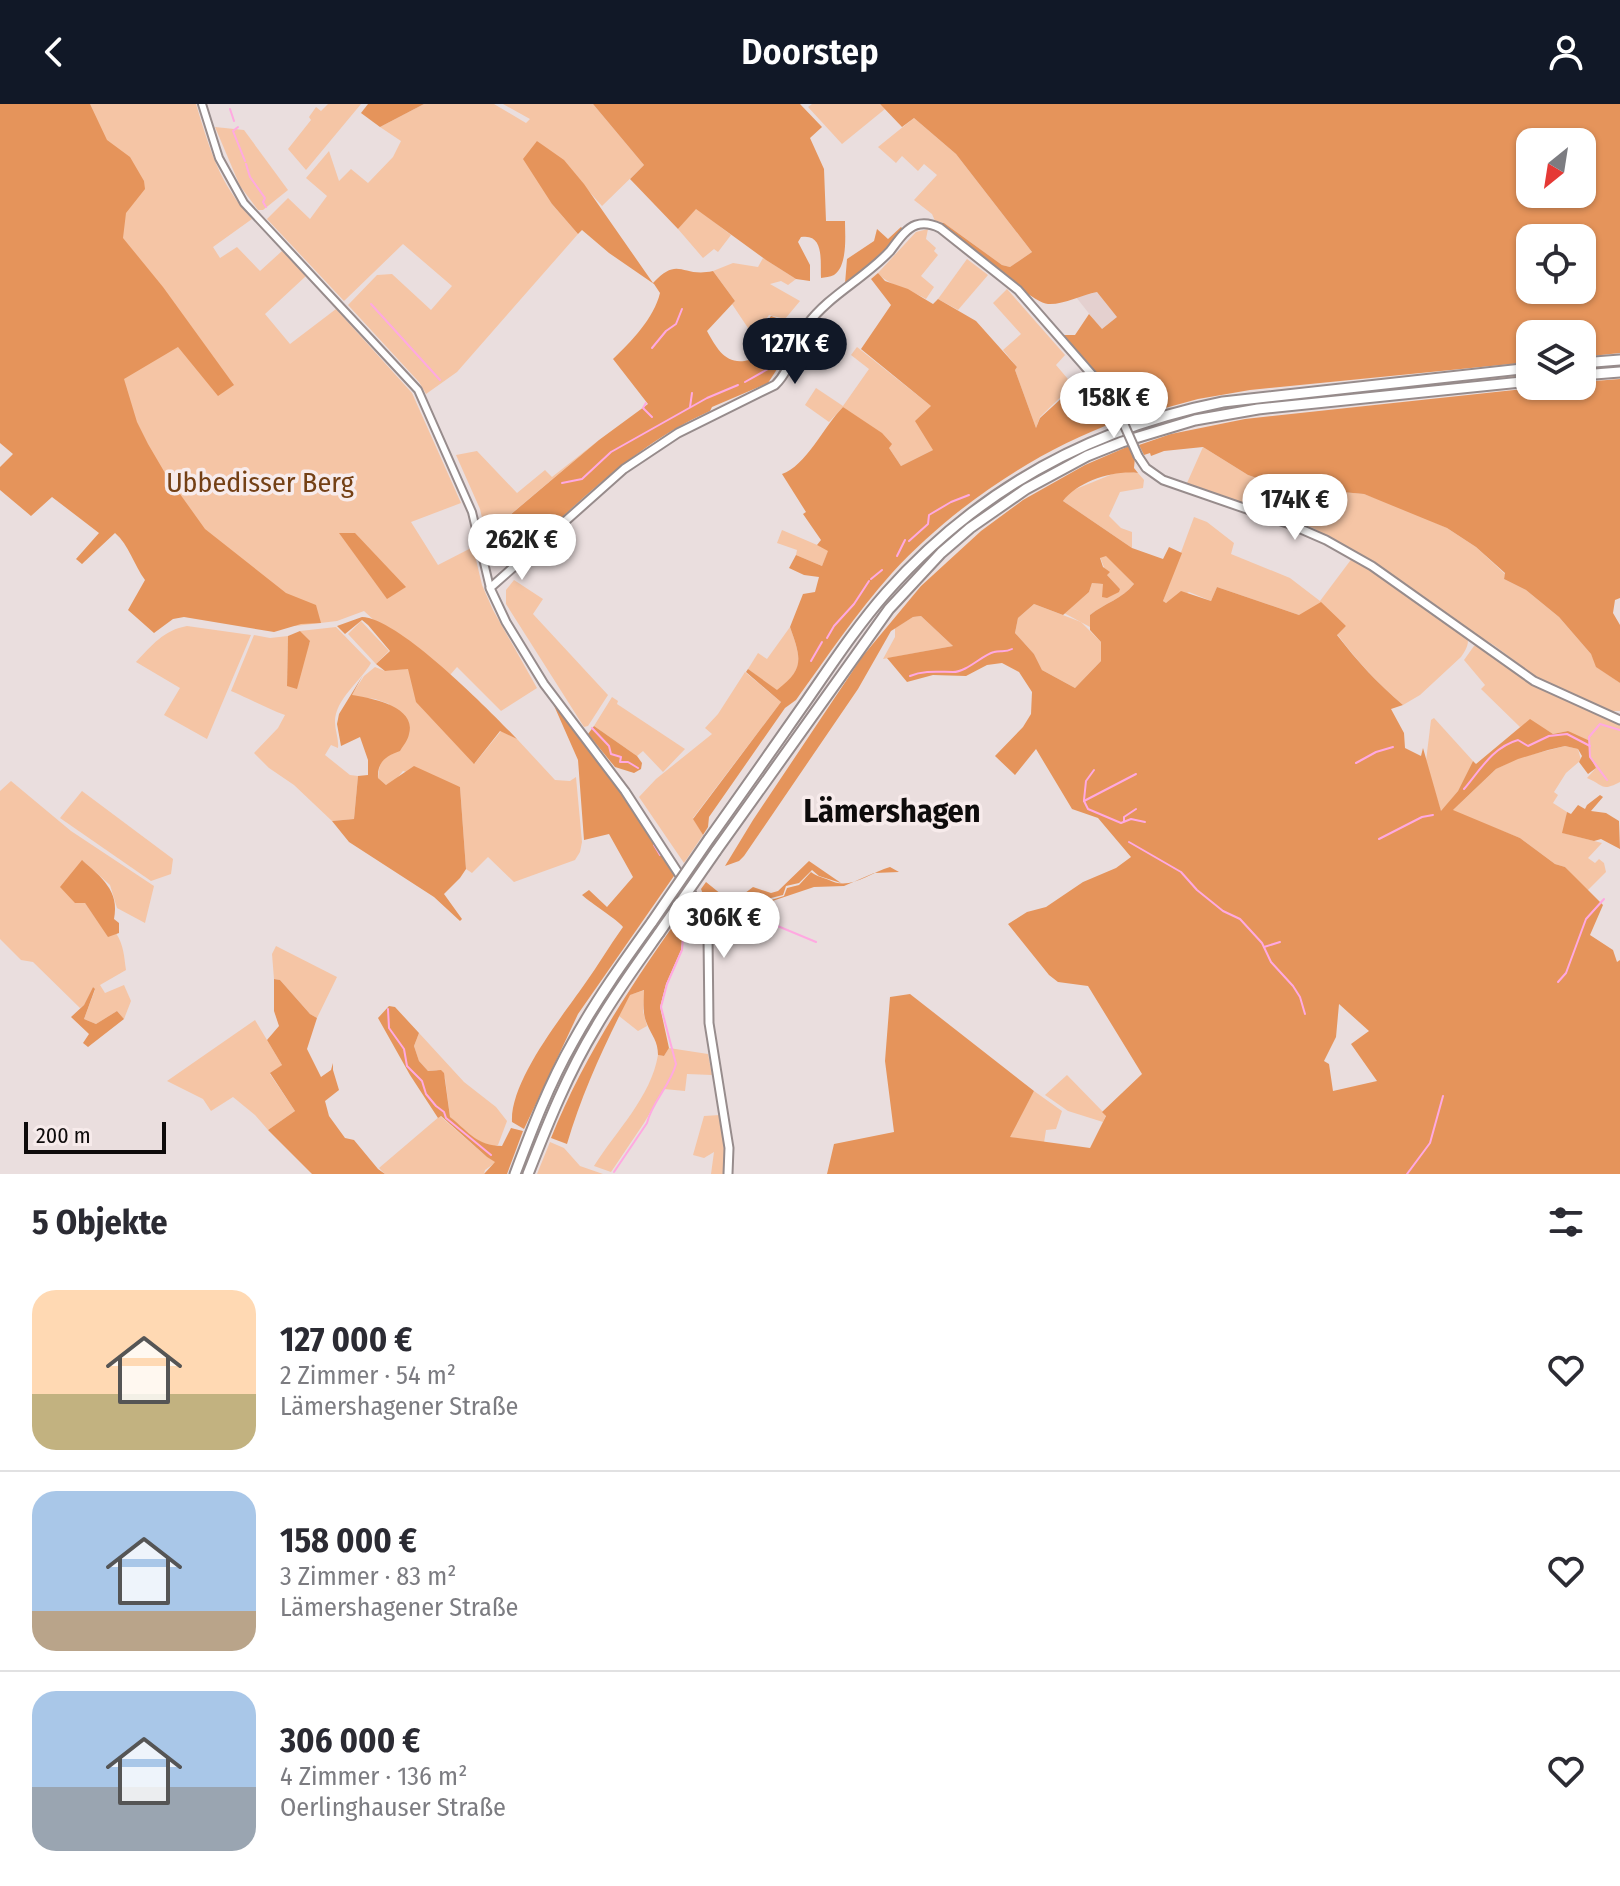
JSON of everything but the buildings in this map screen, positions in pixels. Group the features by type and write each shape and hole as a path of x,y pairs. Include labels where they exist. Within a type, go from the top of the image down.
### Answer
{"highway":[{"path":"1596,362 1620,360"},
{"path":"515,1174 539,1113 591,1010 829,668 885,594 946,533 984,503 1039,468 1124,428 1174,412 1223,402 1516,370"},
{"path":"1596,374 1620,372"},
{"path":"528,1174 579,1056 617,993 835,680 905,590 970,528 1039,481 1087,456 1122,442 1208,417 1516,382"}],"main road":[{"path":"728,1174 729,1148 709,1023 708,936 701,908 625,791 544,684 506,622 490,588 624,469 686,428 775,385 787,369 811,320 877,263 911,228 921,224 940,228 1018,290 1101,385 1118,411 1138,456 1146,468 1163,480 1303,529 1350,553 1534,681 1620,720"}],"street":[{"path":"202,104 223,168 244,203 418,390 472,512 490,588"}],"shaded area":[{"path":"0,104 90,104 107,140 130,157 144,181 145,189 126,213 123,238 234,385 218,396 178,347 124,379 137,422 165,473 205,529 286,593 316,605 321,623 301,624 274,632 184,617 173,619 154,633 128,610 145,580 115,533 82,564 76,559 99,533 52,497 31,516 0,490 0,467 13,454 0,443"},
{"path":"368,104 424,104 380,127 361,113"},
{"path":"593,104 800,104 822,127 810,138 824,169 826,221 845,221 842,265 832,276 821,278 818,244 814,239 801,237 798,242 810,265 810,281 796,279 696,209 678,229 630,179 644,165"},
{"path":"880,104 1620,104 1620,353 1596,356 1596,320 1516,320 1516,363 1250,390 1198,399 1125,419 1114,395 1063,335 1075,335 1089,314 1102,329 1117,317 1097,292 1054,304 1039,301 936,222 944,223 1002,265 1010,267 1032,252 956,154 914,118 902,127"},
{"path":"537,141 564,160 584,184 653,283 669,270 713,271 735,301 707,331 728,358 734,361 749,360 753,354 748,348 771,316 785,321 796,331 787,340 781,329 771,324 760,339 767,353 781,363 768,383 712,407 644,449 548,530 540,520 516,532 503,521 599,440 648,404 613,359 647,320 660,293 654,284 582,230 578,234 552,204 523,159"},
{"path":"901,227 904,230 845,284 847,259 874,241 877,229 888,239"},
{"path":"878,273 885,281 908,289 933,304 938,299 976,321 1017,367 1015,370 1036,428 1040,418 1087,375 1109,403 1118,421 1056,449 996,484 916,549 879,588 796,700 785,708 709,817 703,835 693,819 781,702 746,672 748,669 777,690 796,669 797,647 790,627 803,594 815,592 819,577 789,568 796,555 822,566 828,551 817,545 821,540 782,474 799,463 843,407 882,433 892,444 889,448 901,466 933,450 915,421 931,406 861,349 891,305 871,279"},
{"path":"1097,292 1118,317 1102,330 1076,297"},
{"path":"1620,379 1620,598 1615,600 1613,613 1620,625 1620,683 1596,667 1591,654 1559,617 1526,590 1504,579 1505,573 1476,547 1447,528 1364,494 1331,491 1304,494 1248,475 1203,447 1164,451 1151,456 1150,453 1144,455 1139,445 1171,434 1245,419 1516,390 1516,400 1596,400 1596,381"},
{"path":"1129,446 1138,473 1118,473 1097,478 1063,501 1132,548 1163,559 1169,547 1182,553 1163,601 1166,603 1181,591 1211,601 1217,587 1299,615 1321,602 1346,626 1337,635 1368,672 1403,705 1391,709 1404,733 1405,748 1421,756 1423,748 1441,811 1458,791 1473,761 1476,764 1530,719 1553,734 1568,731 1590,741 1590,757 1596,768 1588,774 1579,762 1582,756 1578,749 1565,746 1548,750 1496,769 1453,810 1520,838 1555,864 1565,867 1603,905 1590,935 1613,950 1617,962 1620,960 1620,1174 827,1174 834,1144 894,1132 885,1061 890,997 910,994 1034,1091 1010,1137 1090,1148 1106,1116 1102,1112 1142,1074 1088,986 1058,982 1008,924 1027,912 1046,907 1083,882 1116,868 1131,857 1098,818 1072,809 1036,749 1015,775 995,756 1031,714 1032,692 1019,672 1002,663 987,665 966,676 933,675 907,682 887,658 953,646 921,616 913,617 891,631 858,689 744,856 725,866 862,657 921,586 981,531 1023,500 1085,465","holes":["1106,556 1134,584 1090,615 1090,630 1101,642 1101,661 1075,688 1042,670 1034,654 1015,633 1018,618 1034,604 1063,615 1089,592 1092,583 1103,584 1102,597 1119,592 1120,589 1107,575 1110,572 1103,567 1100,558","1339,1004 1369,1031 1351,1044 1377,1081 1333,1091 1329,1064 1324,1061 1336,1037"]},
{"path":"339,533 355,533 406,587 387,599"},
{"path":"362,617 378,621 420,649 466,688 517,739 500,731 474,764 416,702 408,669 385,671 376,664 390,651 368,625 362,620 345,634 337,626"},
{"path":"300,631 310,641 297,689 287,686 288,636"},
{"path":"363,675 352,695 390,705 399,710 410,724 405,743 400,751 383,760 378,778 386,785 414,766 460,787 466,869 444,894 462,919 460,921 434,897 349,842 332,821 354,819 358,776 368,775 368,760 360,737 341,746 337,724 339,714"},
{"path":"552,701 626,797 676,873 578,1014 524,1129 512,1122 519,1088 528,1069 623,927 582,895 589,890 607,907 633,877 609,834 584,840 578,760"},
{"path":"594,726 637,756 642,763 641,769 634,773 615,767 588,734"},
{"path":"1600,795 1603,797 1591,811 1606,813 1619,821 1620,849 1601,839 1594,841 1562,833 1567,812 1571,814 1578,805 1585,809"},
{"path":"82,860 112,893 114,919 119,923 119,933 108,937 85,903 75,903 60,887"},
{"path":"809,861 841,883 819,876 812,870 799,883 786,886 783,895 771,898 755,895 742,906 721,911 712,917 701,889 706,882 732,903 753,887 771,893 778,891"},
{"path":"890,867 899,872 875,873"},
{"path":"811,872 837,883 854,882 844,886 814,887 734,914 727,913 713,922 712,919 722,913 742,908 755,896 771,900 784,896 787,888 799,885"},
{"path":"689,903 694,912 683,926 681,950 660,1007 669,1048 664,1056 658,1055 656,1042 644,1016 644,990 630,995 595,1068 567,1144 551,1138 596,1046"},
{"path":"274,979 280,980 317,1018 307,1049 321,1077 331,1070 333,1063 339,1090 325,1101 329,1116 345,1138 354,1140 385,1174 312,1174 268,1130 295,1111 270,1073 282,1065 267,1040 279,1026 274,1011"},
{"path":"93,987 95,989 84,1019 96,1024 117,1011 124,1019 88,1047 83,1043 89,1034 71,1017 84,1005"},
{"path":"389,1006 395,1007 419,1033 414,1046 419,1061 428,1071 441,1070 444,1073 450,1117 474,1138 493,1145 502,1146 511,1128 523,1131 507,1174 484,1174 495,1162 441,1116 438,1118 378,1018"}],"green space":[{"name":"Ubbedisser Berg","path":"39,104 196,104 223,179 252,219 213,247 220,258 237,247 260,271 282,251 306,276 265,314 290,344 336,309 412,393 461,503 411,522 438,565 473,547 482,585 493,610 537,688 501,711 457,667 450,675 475,763 501,731 517,739 555,780 570,781 576,777 582,842 575,860 514,882 488,857 472,873 466,869 460,787 403,771 394,782 386,785 378,778 380,763 389,755 389,704 351,696 364,676 375,667 385,671 405,669 378,624 364,611 337,621 295,626 166,529"},
{"path":"328,104 361,104 306,170 288,149 311,120 309,117 316,107 321,111"},
{"path":"424,104 494,104 526,123 530,119 503,104 593,104 644,165 602,206 562,161 537,141 552,204 578,234 457,372 426,394 419,382 348,305 377,275 392,274 431,310 452,286 403,244 344,301 267,219 288,198 310,219 327,196 306,178 329,151 339,181 351,169 368,183 393,157 401,141 380,127"},
{"path":"812,104 880,104 885,109 842,144 808,107"},
{"path":"914,118 956,154 1032,252 1010,267 1002,265 944,223 935,221 932,214 914,200 937,175 924,164 918,171 902,156 896,163 878,147"},
{"path":"215,127 244,130 288,190 263,210 258,210 240,186"},
{"path":"696,208 731,235 718,252 714,249 703,258 678,229"},
{"path":"928,229 926,239 936,248 934,251 938,255 921,276 934,287 926,299 893,284 878,273 916,232"},
{"path":"763,258 796,279 788,285 781,281 770,284 800,301 785,319 769,315 754,337 732,304 735,301 713,271 733,263 758,267"},
{"path":"967,259 988,275 958,310 938,299"},
{"path":"1007,289 1065,355 1056,365 1073,385 1040,417 1036,428 1015,370 1017,367 1003,350 1021,334 993,303"},
{"path":"857,347 931,406 933,450 901,466 889,448 843,407 829,422 805,405 816,388 843,406 869,369 851,355"},
{"path":"1516,375 1236,407 1132,431 1182,416 1241,404"},
{"path":"599,440 486,535 480,509 456,455 477,451 517,493 545,470 552,477"},
{"path":"1203,447 1248,475 1304,494 1331,491 1364,494 1447,528 1476,547 1505,574 1504,579 1526,590 1559,617 1591,654 1597,667 1620,683 1620,711 1606,711 1537,678 1368,559 1313,528 1187,483"},
{"path":"1120,471 1138,473 1144,480 1143,488 1120,492 1109,516 1121,528 1132,532 1132,548 1063,501 1071,491"},
{"path":"1194,517 1207,522 1234,543 1231,554 1290,578 1320,601 1353,557 1467,637 1465,650 1420,695 1403,705 1368,672 1337,634 1346,626 1299,615 1217,587 1211,601 1189,592 1166,603 1163,601"},
{"path":"782,530 829,550 822,566 796,555 797,550 777,543"},
{"path":"1106,555 1134,584 1090,615 1090,627 1064,613 1089,592 1092,583 1103,584 1103,590 1120,589 1107,575 1100,557"},
{"path":"514,580 543,599 533,614 608,695 588,726 584,727 506,604 506,590"},
{"path":"1034,604 1081,622 1101,642 1101,661 1075,688 1042,670 1034,654 1015,633 1018,618"},
{"path":"921,616 953,646 883,659 895,637 895,628 913,617"},
{"path":"361,621 389,651 376,664 348,634"},
{"path":"187,626 251,635 207,739 164,715 180,688 136,662 165,635"},
{"path":"336,627 371,663 339,706 335,722 338,748 331,745 325,755 350,775 358,776 354,819 332,821 254,753 278,728 285,715 231,691 254,635 270,638 288,636 287,686 310,642 300,631"},
{"path":"790,627 798,662 792,676 777,691 748,669 758,653 767,659"},
{"path":"1479,645 1532,684 1620,724 1620,782 1606,787 1587,778 1596,768 1568,731 1553,734 1530,720 1520,727 1481,689 1485,685 1464,660 1474,646"},
{"path":"745,672 781,702 693,818 703,835 684,863 639,797 656,779 712,734 705,728 718,714"},
{"path":"612,697 618,701 617,704 685,749 663,772 643,751 637,756 594,726"},
{"path":"1434,718 1473,761 1458,791 1441,812 1426,761 1431,720"},
{"path":"1565,746 1578,749 1581,760 1566,773 1554,792 1558,795 1553,803 1567,812 1563,833 1602,843 1588,858 1595,863 1599,859 1604,863 1606,872 1587,891 1565,867 1555,864 1520,838 1452,811 1496,769 1518,758"},
{"path":"11,781 71,831 154,886 145,923 117,908 110,885 83,861 61,887 85,903 108,936 116,933 119,938 126,970 100,985 105,993 124,985 131,1001 124,1019 117,1011 96,1024 84,1019 95,990 93,987 80,1008 33,962 21,960 0,939 0,791"},
{"path":"82,791 173,859 171,874 151,881 60,818"},
{"path":"276,946 337,977 317,1018 280,980 274,979 272,954"},
{"path":"645,990 643,1011 647,1026 638,1031 619,1016 629,995"},
{"path":"255,1020 282,1065 270,1074 295,1111 268,1130 233,1097 211,1111 203,1099 167,1081"},
{"path":"419,1033 464,1082 496,1107 507,1121 498,1145 490,1147 473,1138 450,1117 445,1078 437,1070 428,1071 419,1061 414,1046"},
{"path":"669,1048 708,1054 712,1075 687,1074 685,1091 664,1089 611,1172 594,1166 632,1113 648,1085 658,1055 664,1056"},
{"path":"1067,1075 1106,1115 1103,1122 1068,1111 1045,1095"},
{"path":"1034,1091 1062,1111 1056,1129 1046,1130 1044,1143 1009,1137"},
{"path":"720,1115 725,1153 723,1174 711,1174 714,1152 704,1158 693,1155 704,1116"},
{"path":"440,1116 496,1162 484,1174 385,1174 379,1168"},
{"path":"550,1142 564,1148 580,1166 603,1174 537,1174"}],"waterway":[{"path":"230,109 234,121"},
{"path":"238,127 233,131 245,161"},
{"path":"246,164 250,177 265,198 263,202 266,207"},
{"path":"371,304 440,380"},
{"path":"652,348 676,324 682,309"},
{"path":"745,382 777,361"},
{"path":"562,483 582,479 611,452 707,398 738,385"},
{"path":"690,407 692,393"},
{"path":"646,403 643,408 652,417"},
{"path":"909,541 928,524 929,515 969,495"},
{"path":"897,556 905,540"},
{"path":"499,544 506,565"},
{"path":"871,579 882,570"},
{"path":"827,638 869,581"},
{"path":"811,661 822,642"},
{"path":"910,676 958,671 996,651 1012,649"},
{"path":"1607,780 1590,757 1589,737 1600,724 1620,730"},
{"path":"592,728 609,746 611,754 621,757 620,762 628,762 638,768"},
{"path":"1464,789 1494,754 1509,743 1518,740 1528,746 1549,736 1567,734 1590,746"},
{"path":"1356,763 1393,747"},
{"path":"1084,800 1086,781 1094,770"},
{"path":"1084,801 1136,774"},
{"path":"1084,801 1088,809 1121,823 1131,819 1145,822"},
{"path":"1124,821 1124,817 1136,809"},
{"path":"1379,839 1422,817 1433,815"},
{"path":"1129,842 1181,872 1223,911 1240,919 1293,986 1305,1014"},
{"path":"654,845 660,855"},
{"path":"1558,982 1566,973 1586,919 1604,899"},
{"path":"614,1172 647,1123 676,1064 661,1007 682,950 684,926 695,911 692,904"},
{"path":"739,917 768,922 816,942"},
{"path":"1264,947 1280,942"},
{"path":"388,1009 389,1028 404,1049 407,1066 422,1081 426,1094 446,1118 491,1155"},
{"path":"1407,1174 1430,1143 1443,1096"}],"district":[{"name":"Lämershagen","path":"892,811"}]}
